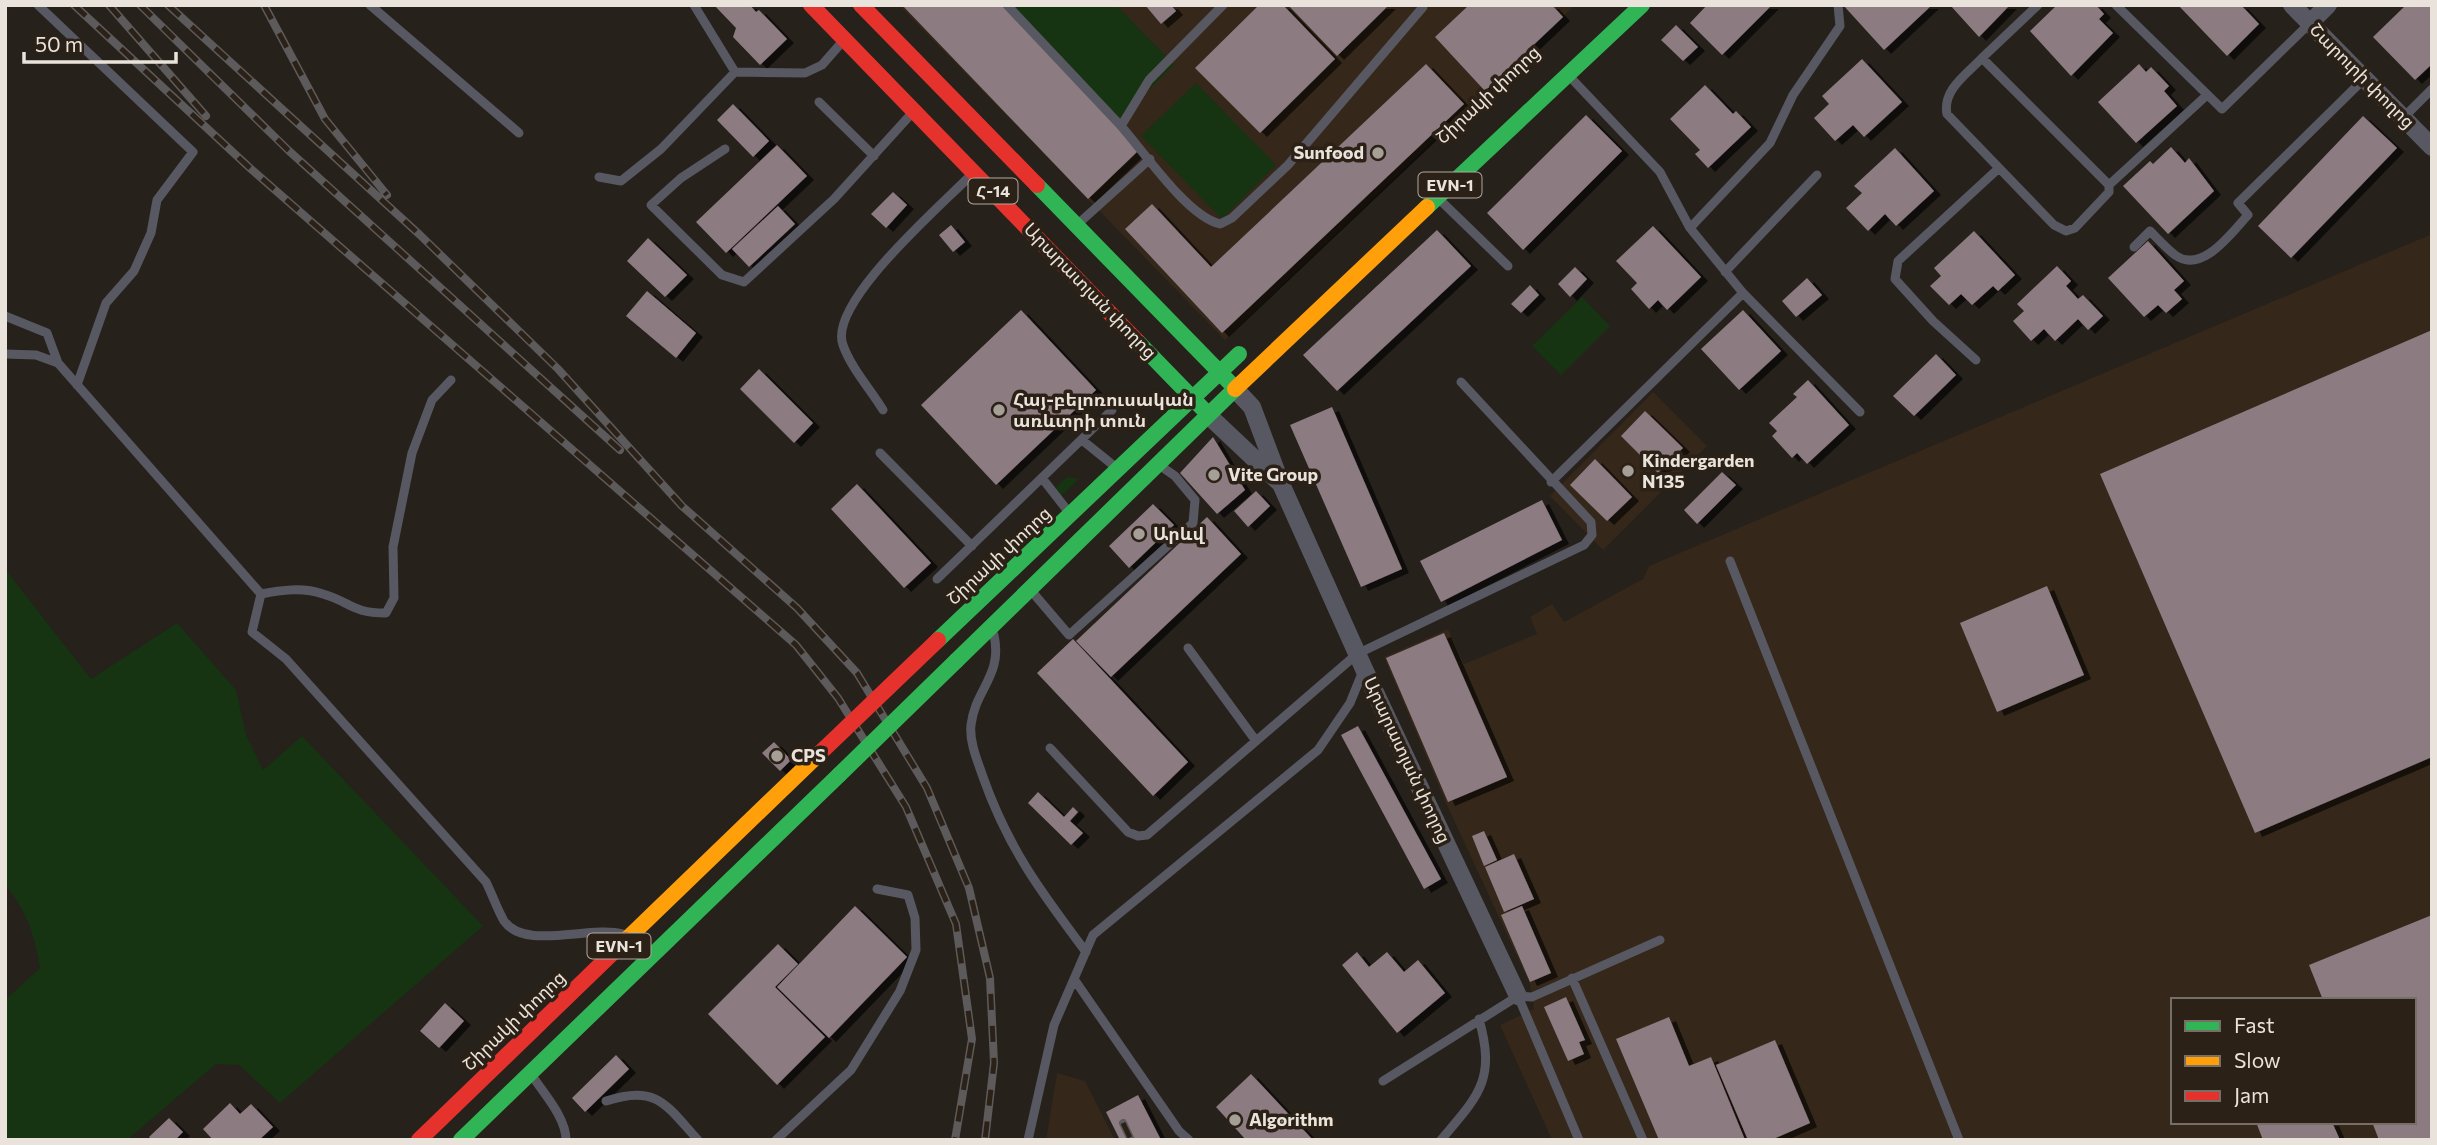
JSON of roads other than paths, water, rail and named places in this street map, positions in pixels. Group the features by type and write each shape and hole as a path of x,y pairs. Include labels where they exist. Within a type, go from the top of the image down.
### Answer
{"main road":[{"name":"Արարատյան փողոց","path":"811,5 1208,415"},
{"name":"Արարատյան փողոց","path":"861,5 1235,389"},
{"name":"EVN-1","path":"461,1140 1235,389 1642,5"},
{"name":"Շիրակի փողոց","path":"419,1140 938,640 1250,345"}],"street":[{"name":"Շարուրի փողոց","path":"2292,5 2432,147"},
{"path":"2310,23 2328,5"},
{"name":"Արարատյան փողոց","path":"1235,389 1252,407 1281,484 1361,662 1518,996"},
{"name":"Արարատյան փողոց","path":"1208,415 1281,484"}],"lane":[{"path":"38,5 193,152 157,200 151,233 134,271 106,303 77,386"},
{"path":"370,5 519,133"},
{"path":"694,5 735,72"},
{"path":"1007,5 1207,221 1220,224 1232,218 1288,165 1423,7"},
{"path":"1121,127 1149,80 1223,5"},
{"path":"1690,228 1770,143 1793,95 1840,26 1838,5"},
{"path":"1982,58 2109,185 2109,192 2075,228 2066,231 2054,225 1947,114 1944,102 1949,92 1982,58 2038,5"},
{"path":"2116,5 2222,109 2310,23"},
{"path":"599,177 621,181 661,149 735,72 805,73 822,65 845,39"},
{"path":"1568,75 1661,172 1690,228 1743,293 1860,412"},
{"path":"2134,247 2150,231 2176,256 2184,259 2194,259 2214,250 2248,215 2238,203 2364,79"},
{"path":"2403,118 2432,89"},
{"path":"2109,185 2207,95"},
{"path":"819,102 874,156"},
{"path":"725,149 681,178 651,205 722,275 744,282 834,200 914,111"},
{"path":"1076,225 1150,159"},
{"path":"1976,360 1933,321 1895,279 1898,261 1999,168"},
{"path":"883,410 842,344 843,318 862,285 974,172"},
{"path":"1725,272 1817,175"},
{"path":"1437,197 1508,266"},
{"path":"1551,482 1743,293"},
{"path":"5,316 47,333 58,363 261,594"},
{"path":"5,354 36,355 58,363"},
{"path":"261,594 286,589 322,593 362,613 386,613 394,598 393,547 412,453 432,400 451,380"},
{"path":"1050,748 1128,832 1138,836 1147,835 1256,741 1361,662 1584,545 1592,535 1591,522 1461,382"},
{"path":"937,579 1112,410"},
{"path":"1082,439 1118,470"},
{"path":"880,453 972,546"},
{"path":"1029,589 1069,635 1193,523 1195,500 1175,476 1157,465"},
{"path":"1042,478 1071,515"},
{"path":"1731,561 1959,1140"},
{"path":"261,594 252,632 286,659 486,882 506,923 527,936 544,938 576,932 611,931 630,936"},
{"path":"992,626 998,659 971,728 978,762 1000,825 1037,888 1086,952"},
{"path":"1188,648 1256,741"},
{"path":"1028,1140 1054,1024 1093,935 1318,750 1350,703 1361,662"},
{"path":"776,1140 851,1070 900,990 916,950 915,918 908,895 877,889"},
{"path":"1383,1081 1518,996 1532,997 1660,940"},
{"path":"1572,978 1643,1140"},
{"path":"1074,979 1179,1131 1189,1140"},
{"path":"1518,996 1579,1140"},
{"path":"1441,1140 1479,1095 1486,1075 1487,1047 1479,1019"},
{"path":"530,1073 566,1131 566,1140"},
{"path":"606,1101 631,1093 650,1097 664,1103 698,1140"}],"railway":[{"path":"74,5 251,169 796,645 838,698 906,807 956,924 972,1039 955,1140"},
{"path":"109,5 206,116"},
{"path":"140,5 288,150 620,450"},
{"path":"168,5 420,235 558,369 682,506 797,608 857,673 927,788 969,888 990,978 994,1063 985,1140"},
{"path":"264,5 325,119 387,195"},
{"path":"1123,1123 1131,1140"}],"place":[{"name":"Sunfood","path":"1378,153"},
{"name":"Հայ-բելոռուսական առևտրի տուն","path":"999,410"},
{"name":"Kindergarden N135","path":"1628,471"},
{"name":"Vite Group","path":"1214,475"},
{"name":"Արևվ","path":"1139,534"},
{"name":"CPS","path":"777,756"},
{"name":"Algorithm","path":"1235,1120"}]}
